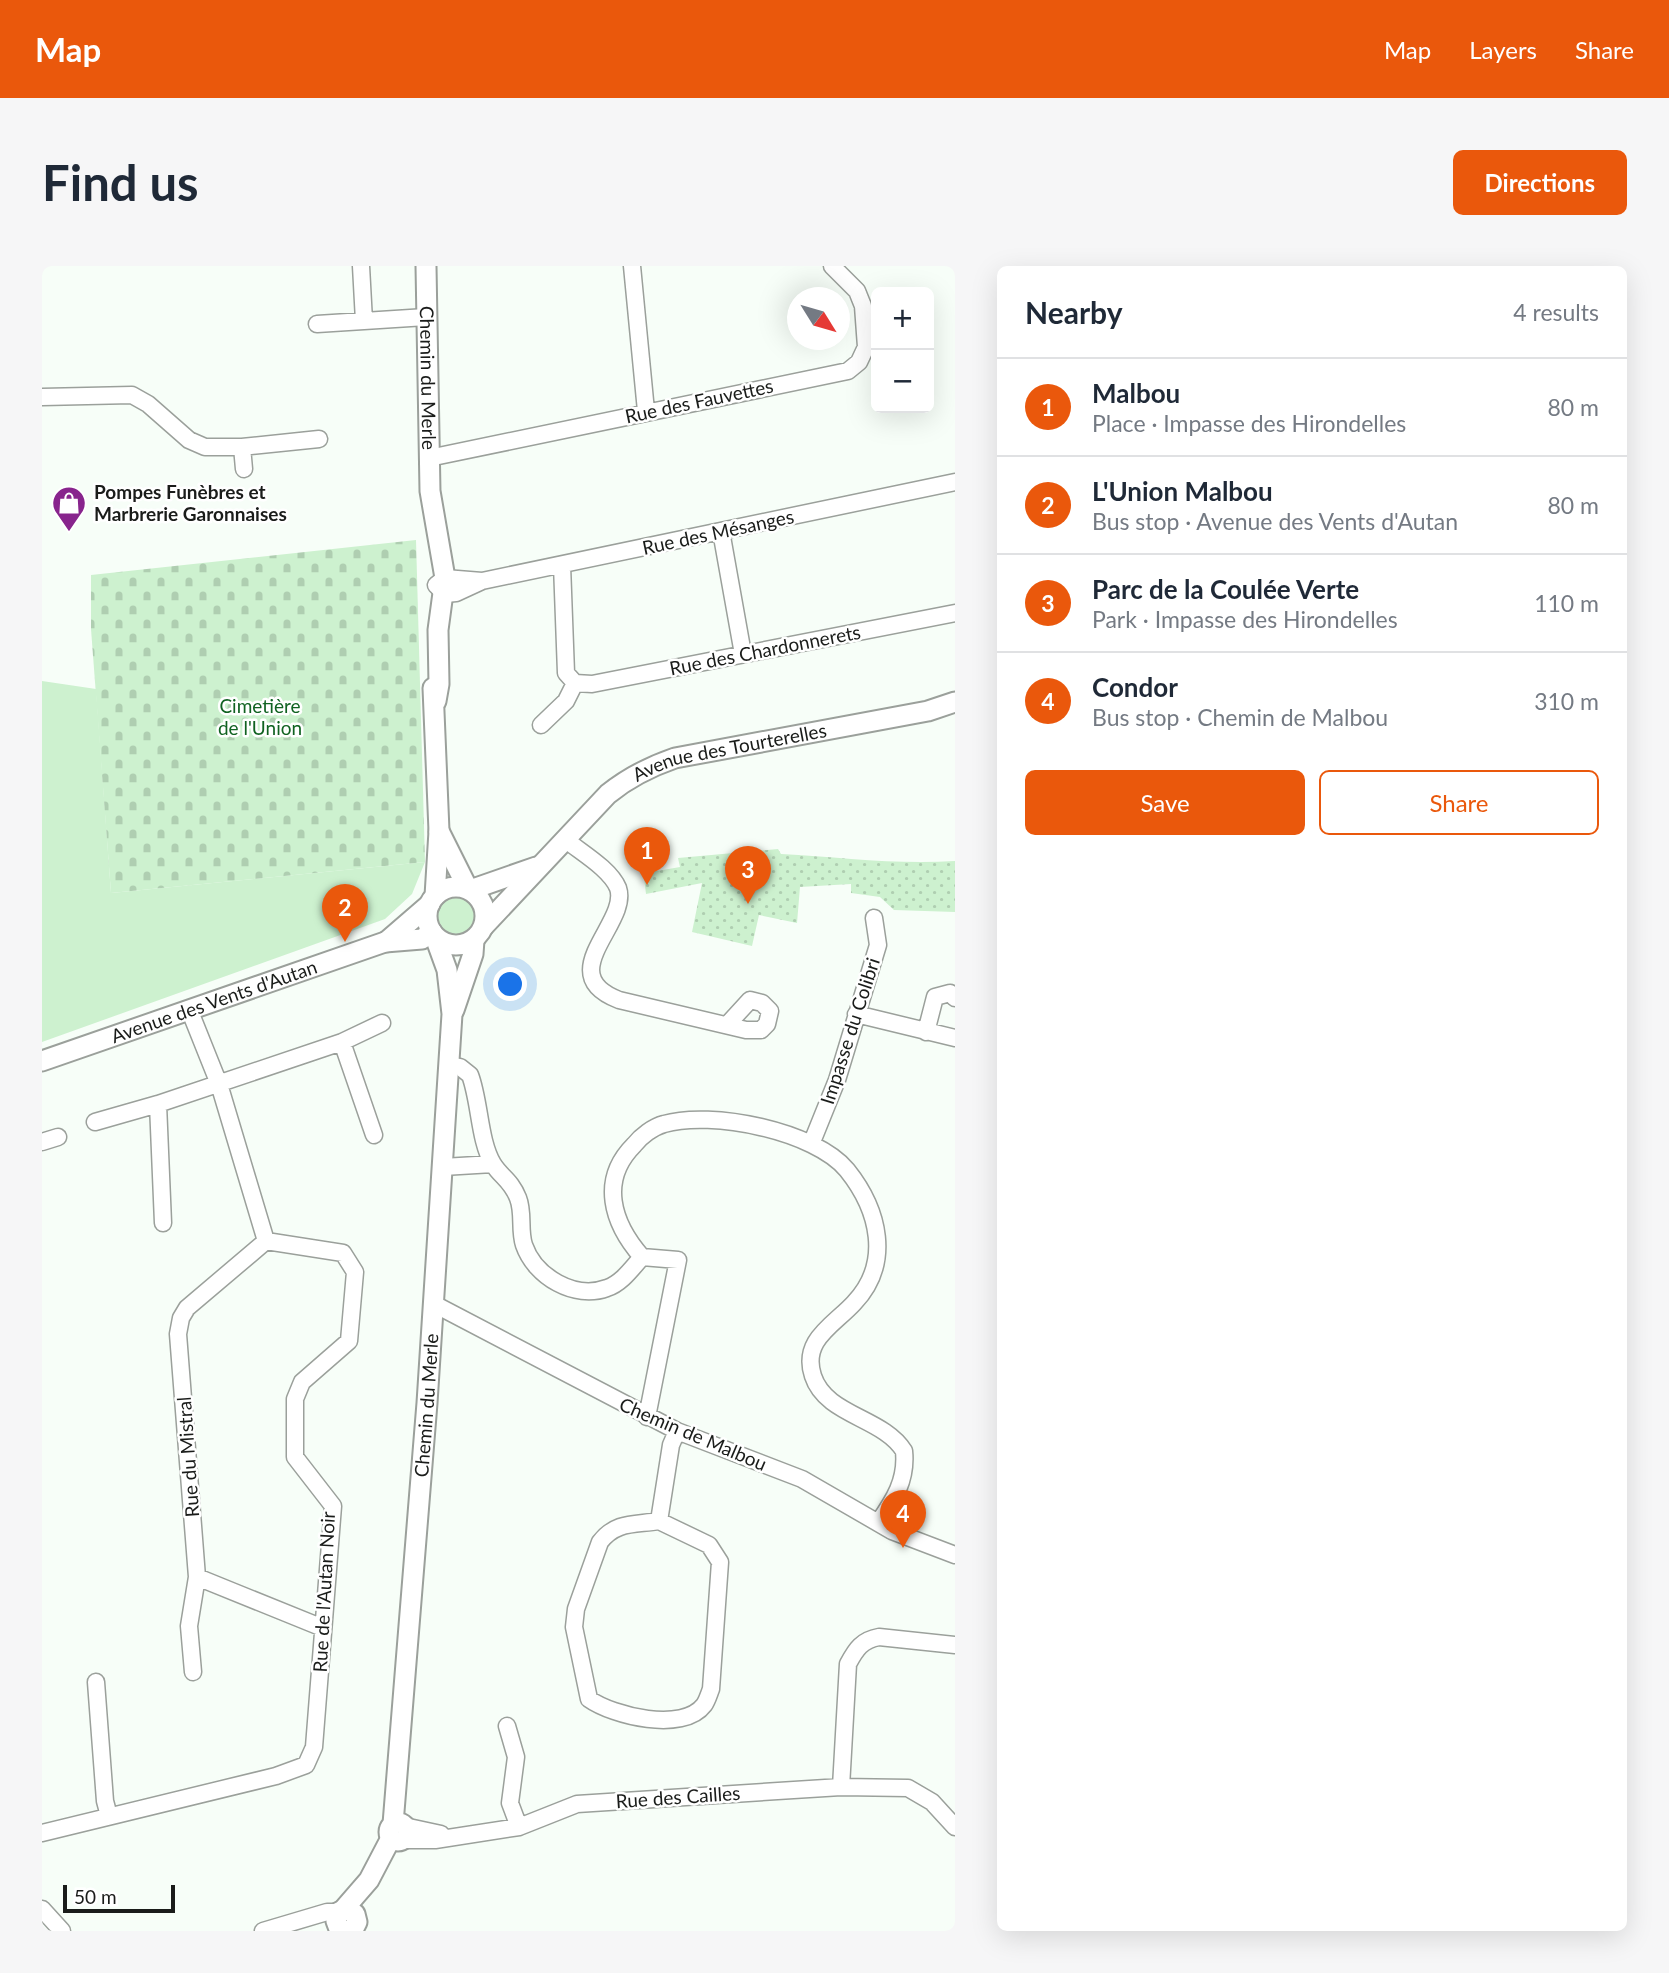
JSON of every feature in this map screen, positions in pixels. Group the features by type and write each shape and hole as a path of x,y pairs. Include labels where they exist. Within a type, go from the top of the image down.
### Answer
{"street":[{"path":"361,266 364,321"},
{"name":"Chemin du Merle","path":"426,266 430,491 427,528 442,586 430,622 430,670 436,701 439,831 432,900"},
{"path":"632,266 646,411"},
{"name":"Rue des Fauvettes","path":"429,458 848,371 859,362 866,347 863,306 857,291 832,266"},
{"path":"317,324 426,317"},
{"path":"42,397 132,395 148,404 197,445 242,447 319,439"},
{"path":"242,447 244,469"},
{"name":"Rue des Mésanges","path":"442,586 456,593 482,580 955,482"},
{"path":"721,531 743,654"},
{"path":"541,724 566,701 575,683 566,673 562,565"},
{"name":"Rue des Chardonnerets","path":"575,683 592,684 955,613"},
{"name":"Avenue des Tourterelles","path":"479,933 537,867 608,794 628,778 652,766 702,753 928,711 955,702"},
{"name":"Chemin du Merle","path":"439,831 469,890"},
{"path":"566,840 609,876 618,890 617,911 592,956 593,975 604,992 619,1000 727,1026"},
{"name":"Avenue des Tourterelles","path":"469,890 537,867"},
{"path":"456,887 469,890 484,905 479,933 454,946 434,935 427,921 432,900 456,887"},
{"name":"Avenue des Vents d'Autan","path":"385,942 432,900"},
{"name":"Impasse du Colibri","path":"811,1142 837,1080 878,945 874,918"},
{"name":"Chemin du Merle","path":"452,1014 479,933"},
{"name":"Chemin du Merle","path":"398,1832 395,1794 434,1304 452,1014 447,970 434,935"},
{"name":"Avenue des Vents d'Autan","path":"42,1061 385,942 422,939 434,935"},
{"path":"926,1032 936,997 950,993 955,998"},
{"path":"189,1009 219,1084 266,1241"},
{"path":"856,1014 955,1038"},
{"path":"95,1122 158,1104 342,1042 382,1023"},
{"path":"342,1042 374,1135"},
{"path":"449,1065 460,1066 470,1075 493,1164 512,1185 520,1202 523,1243 530,1259 543,1273 574,1290 608,1288 625,1276 642,1256"},
{"path":"158,1104 163,1223"},
{"path":"648,1417 678,1260 642,1256 620,1226 612,1202 613,1181 622,1157 641,1137 661,1125 688,1120 719,1120 811,1142 846,1169 876,1216 877,1266 857,1301 822,1331 811,1357 811,1372 824,1395 885,1431 904,1451 904,1477 878,1523"},
{"path":"443,1167 493,1164"},
{"name":"Rue du Mistral","path":"197,1577 178,1334 181,1318 187,1308 266,1241"},
{"name":"Rue de l'Autan Noir","path":"42,1833 306,1765 314,1747 333,1506 295,1457 295,1399 302,1382 349,1341 355,1272 343,1253 266,1241"},
{"name":"Chemin de Malbou","path":"434,1304 443,1306 677,1431 802,1479 906,1538 955,1555"},
{"path":"659,1521 671,1445 677,1431"},
{"path":"659,1521 709,1545 720,1562 711,1689 705,1704 680,1719 612,1712 589,1699 574,1627 576,1609 600,1542 607,1533 624,1524 659,1521"},
{"path":"193,1672 189,1626 197,1577 323,1628"},
{"path":"841,1787 848,1664 854,1651 869,1639 879,1637 955,1646"},
{"path":"96,1682 105,1801 109,1816"},
{"path":"507,1726 516,1757 510,1803 520,1826"},
{"name":"Rue des Cailles","path":"398,1832 435,1840 520,1826 577,1804 841,1787 908,1788 932,1802 955,1827"},
{"path":"263,1931 310,1920 327,1912 345,1925 381,1880 398,1832"},
{"path":"42,1909 62,1931"}],"green space":[{"name":"Cimetière de l'Union","path":"416,540 425,862 111,893 91,629 91,575"},
{"path":"42,681 96,689 111,893 425,862 412,894 385,919 42,1042"},
{"path":"778,849 781,854 868,860 955,861 955,912 894,910 880,897 851,893 851,884 800,887 797,923 759,915 752,946 692,932 702,883 646,894 643,869 657,871 680,867 678,858"},
{"path":"456,897 471,903 477,918 471,933 456,939 441,933 435,918 441,903"}],"place":[{"name":"Pompes Funèbres et Marbrerie Garonnaises","path":"69,533"},
{"name":"Malbou","path":"647,885"},
{"name":"Parc de la Coulée Verte","path":"748,904"},
{"name":"L'Union Malbou","path":"345,942"},
{"name":"Condor","path":"903,1548"}]}
